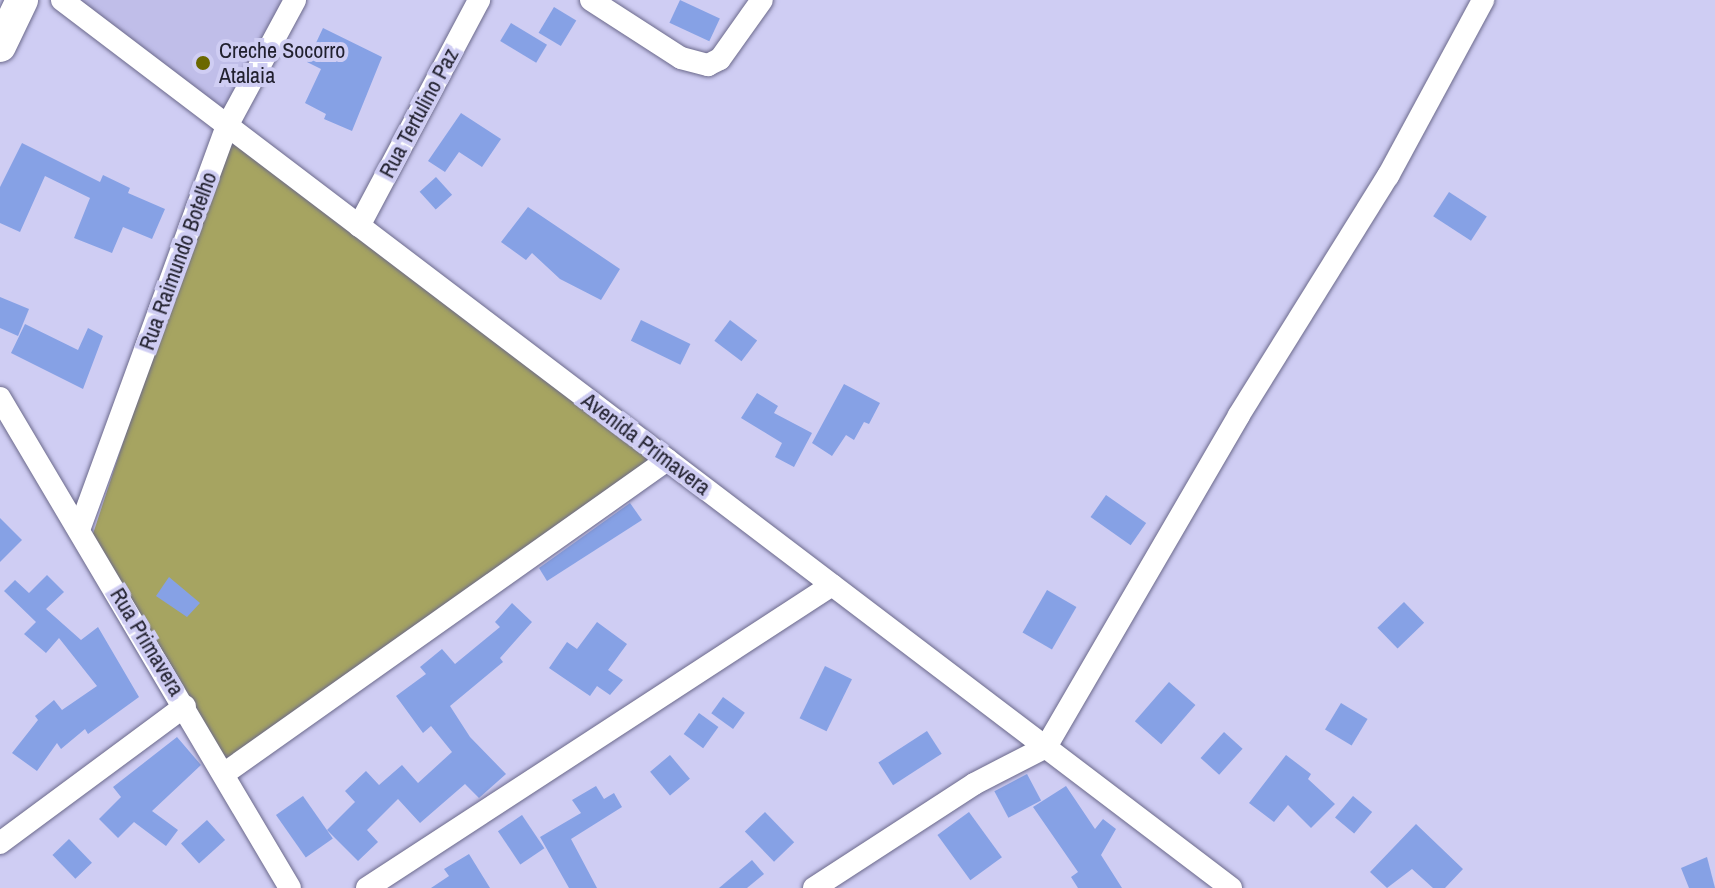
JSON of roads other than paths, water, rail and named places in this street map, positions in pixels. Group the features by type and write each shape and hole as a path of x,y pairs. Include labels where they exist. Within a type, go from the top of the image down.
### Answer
{"main road":[{"path":"0,46 22,0"}],"street":[{"name":"Avenida Primavera","path":"62,0 1231,888"},
{"name":"Rua Raimundo Botelho","path":"79,530 227,126 295,0"},
{"name":"Rua Tertulino Paz","path":"359,226 479,0"},
{"path":"591,0 681,58 708,65 720,59 762,0"},
{"path":"814,888 974,784 1046,747 1239,415 1388,176 1483,0"},
{"name":"Rua Primavera","path":"0,398 225,773 290,888"},
{"path":"225,773 667,460"},
{"path":"367,888 832,585"},
{"path":"0,843 185,706"}],"place":[{"name":"Creche Socorro Atalaia","path":"203,63"}]}
